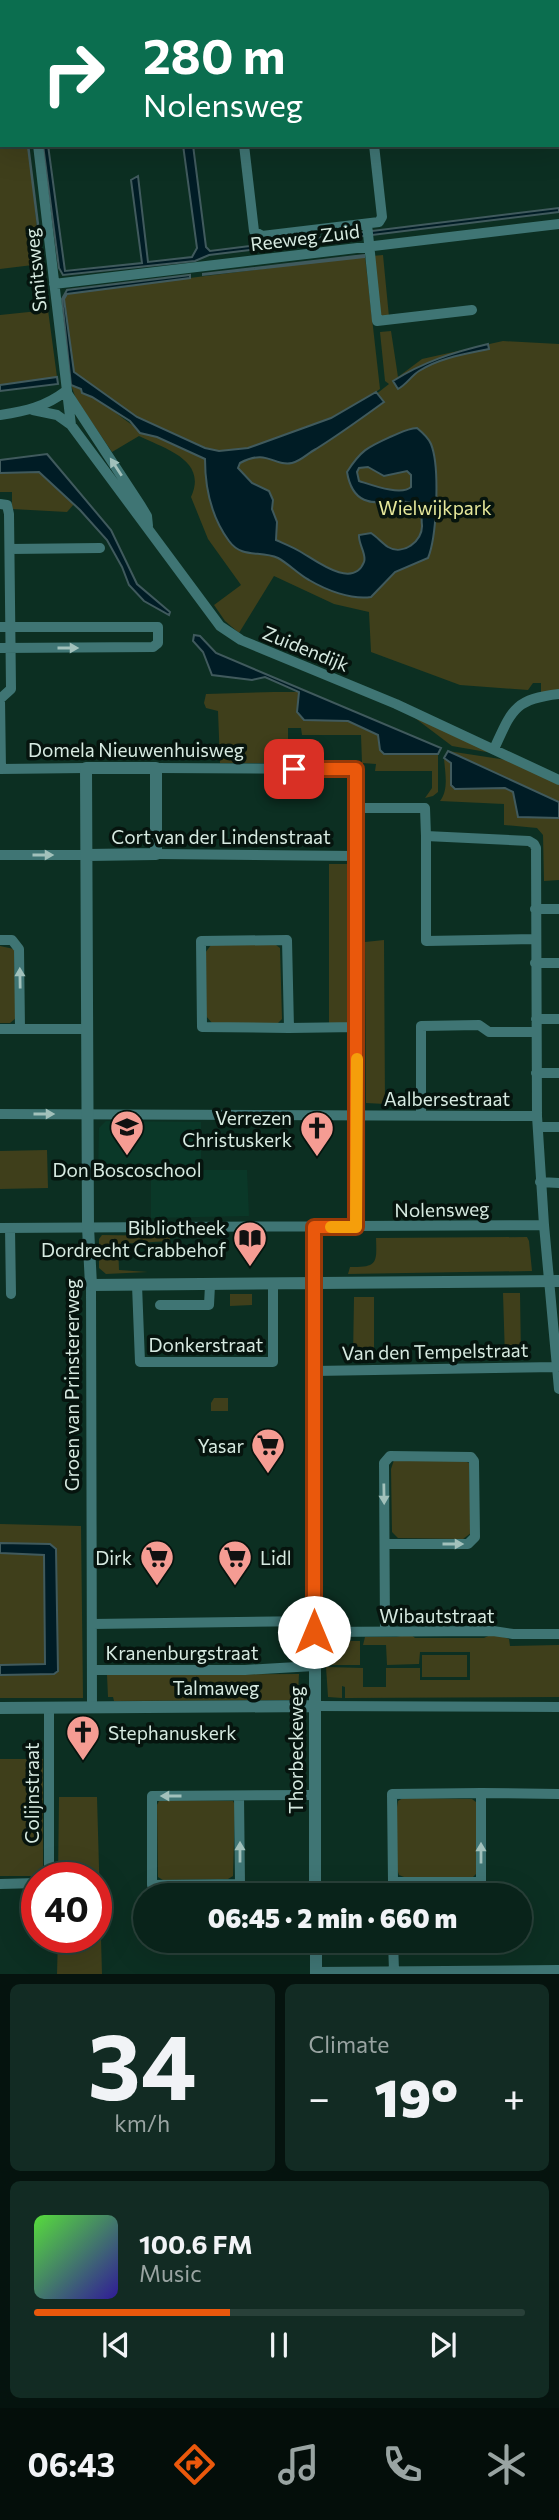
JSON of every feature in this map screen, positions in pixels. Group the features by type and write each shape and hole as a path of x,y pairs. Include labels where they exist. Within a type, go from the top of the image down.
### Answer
{"street":[{"name":"Smitsweg","path":"38,147 66,391"},
{"path":"244,147 254,231 257,235 368,235"},
{"path":"374,147 382,217 368,235 377,321 472,310"},
{"name":"Reeweg Zuid","path":"54,284 368,235 559,224"},
{"path":"0,415 33,410 52,402 66,391"},
{"name":"Zuidendijk","path":"66,391 71,425 220,626 241,640 396,704 559,780"},
{"name":"Zuidendijk","path":"66,391 141,506 148,526"},
{"path":"33,410 57,415 71,425"},
{"path":"0,505 7,505 9,514 6,627 12,648 11,689 0,699 1,769"},
{"path":"10,549 100,548"},
{"path":"0,648 153,647 158,643 158,627 6,627"},
{"path":"494,749 505,724 519,705 533,697 559,694"},
{"name":"Groen van Prinstererweg","path":"86,768 92,1707"},
{"path":"156,768 156,854"},
{"name":"Domela Nieuwenhuisweg","path":"1,769 356,769 355,808"},
{"path":"356,1227 358,1115 355,808 425,808 426,940 535,939"},
{"path":"426,836 529,841 536,848 537,1121 544,1225 554,1281 559,1389"},
{"path":"0,855 87,855"},
{"name":"Cort van der Lindenstraat","path":"87,855 355,856"},
{"path":"535,909 559,909"},
{"path":"0,940 12,940 19,949 20,1030"},
{"path":"289,1028 287,940 201,941 202,1027 289,1028 357,1027"},
{"path":"535,963 559,963"},
{"path":"536,1019 559,1019"},
{"path":"421,1116 421,1026 480,1025 489,1032 536,1032"},
{"path":"0,1029 88,1029"},
{"path":"536,1073 559,1073"},
{"name":"Aalbersestraat","path":"0,1114 421,1116 537,1121 559,1127"},
{"path":"540,1182 559,1182"},
{"name":"Nolensweg","path":"5,1228 544,1225"},
{"name":"Thorbeckeweg","path":"314,1227 315,1883"},
{"path":"5,1228 11,1294"},
{"path":"90,1285 554,1281"},
{"name":"Donkerstraat","path":"137,1285 140,1362 273,1362 273,1285"},
{"path":"160,1305 209,1305 209,1285"},
{"name":"Van den Tempelstraat","path":"314,1371 557,1367"},
{"path":"385,1544 468,1544 475,1537 474,1461 471,1457 390,1456 384,1463 385,1632"},
{"name":"Kranenburgstraat","path":"92,1624 314,1627"},
{"name":"Wibautstraat","path":"314,1627 385,1632 494,1631 513,1634 559,1634"},
{"name":"Kranenburgstraat","path":"92,1670 314,1667"},
{"name":"Talmaweg","path":"0,1708 559,1707"},
{"name":"Colijnstraat","path":"49,1708 49,1862"},
{"path":"481,1793 481,1882 393,1882 392,1794 481,1793 559,1794"},
{"path":"239,1796 240,1884 152,1885 152,1796 314,1795"},
{"path":"0,1884 21,1883"},
{"path":"316,1953 316,1973 559,1970"},
{"path":"393,1953 394,1971"}],"shaded area":[{"path":"106,1121 201,1122 201,1170 247,1170 249,1216 151,1218 151,1172 98,1172 99,1128"}],"green space":[{"path":"0,147 28,147 41,264 0,269"},
{"path":"383,255 389,317 378,318 372,256"},
{"name":"Wielwijkpark","path":"365,256 380,389 359,404 328,419 352,413 389,384 385,381 380,332 391,331 398,377 422,359 503,341 559,344 559,690 541,693 541,683 533,683 528,690 460,685 371,652 369,612 334,604 274,576 239,633 225,621 214,605 241,585 208,539 191,497 195,484 189,465 171,451 139,436 112,452 76,399 71,385 100,401 136,428 154,436 71,372 68,360 72,360 64,299 69,293"},
{"path":"48,310 57,377 0,385 0,315"},
{"path":"39,472 74,504 67,512 12,509 12,492 0,492 0,473"},
{"path":"300,692 328,720 348,721 378,735 380,750 384,754 438,755 438,792 425,798 432,788 432,771 375,771 376,764 362,763 361,735 302,735 301,728 288,728 288,763 220,763 218,711 206,708 206,694"},
{"path":"407,712 498,754 452,746"},
{"path":"448,751 513,761 559,782 559,802"},
{"path":"444,758 451,763 451,785 454,789 505,788 513,792 518,817 559,818 559,880 544,881 543,835 537,828 504,825 504,804 440,801 445,786"},
{"path":"329,864 349,864 351,1023 329,1023"},
{"path":"384,940 385,1104 366,1103 365,942"},
{"path":"211,945 276,945 280,948 282,1019 278,1023 212,1023 206,1016 205,953"},
{"path":"0,946 14,949 16,1018 10,1023 0,1023"},
{"path":"47,1150 48,1188 0,1189 0,1151"},
{"path":"102,1235 170,1236 170,1241 118,1244 119,1270 148,1272 106,1274 99,1268 99,1239"},
{"path":"527,1237 532,1271 348,1274 350,1267 366,1266 374,1262 376,1238"},
{"path":"503,1293 520,1293 521,1358 505,1358"},
{"path":"230,1294 252,1294 252,1305 230,1306"},
{"path":"354,1297 374,1297 374,1359 353,1359"},
{"path":"214,1398 228,1398 228,1411 211,1411"},
{"path":"394,1460 469,1463 471,1533 463,1539 398,1538 392,1532 391,1469"},
{"path":"0,1524 81,1526 83,1698 0,1698 0,1675 54,1674 50,1544 0,1543"},
{"path":"0,1553 45,1555 45,1664 0,1665"},
{"path":"410,1634 415,1638 496,1636 509,1639 510,1646 559,1645 559,1697 345,1698 345,1687 342,1686 342,1698 328,1697 326,1667 363,1668 363,1687 386,1687 386,1668 420,1668 420,1680 470,1680 470,1652 420,1652 419,1664 387,1665 386,1645 363,1645 365,1637"},
{"path":"327,1641 360,1641 360,1665 326,1665 326,1653 329,1652"},
{"path":"422,1655 467,1655 467,1677 422,1677"},
{"path":"299,1674 298,1695 292,1700 114,1701 113,1697 108,1697 107,1675"},
{"path":"0,1759 43,1759 43,1862 21,1862 21,1876 0,1876"},
{"path":"59,1797 97,1797 99,1862 58,1862"},
{"path":"403,1798 472,1799 476,1802 477,1873 473,1877 399,1875 397,1807 398,1801"},
{"path":"164,1800 233,1801 233,1876 228,1879 163,1880 158,1877 157,1805"},
{"path":"58,1953 101,1953 102,1974 57,1974"}],"water":[{"path":"43,147 48,147 65,271 142,263 131,180 138,176 148,262 192,257 197,248 183,147 193,147 206,247 210,251 559,208 559,212 209,255 195,261 63,275 59,268"},
{"path":"364,257 203,275 203,274"},
{"path":"190,275 190,278 67,294 64,299 74,372 137,417 205,448 219,451 248,448 331,418 376,392 384,402 298,461 285,464 257,457 240,463 238,468 252,483 269,491 277,522 276,540 334,571 351,573 359,570 365,559 359,535 371,533 388,547 400,550 411,545 419,536 422,525 419,509 412,503 370,502 360,497 352,488 347,472 370,447 403,431 417,428 431,444 436,468 435,518 428,558 395,572 371,597 363,598 347,596 323,587 305,578 278,558 245,552 234,547 214,513 206,481 205,459 157,437 140,433 130,421 71,385 62,299 67,290","holes":["368,467 384,476 407,471 411,475 411,487 400,490 379,487 359,481 357,472 359,468"]},
{"path":"488,344 489,349 452,357 427,367 398,389 393,381 439,358"},
{"path":"57,377 58,384 0,391 0,385"},
{"path":"47,454 111,530 137,584 170,612 169,615 144,601 129,585 107,540 80,510 39,472 0,473 0,460"},
{"path":"194,635 200,636 216,653 441,748 438,754 384,754 380,750 378,735 348,721 304,720 297,712 299,692 265,677 252,680 212,675 203,652 193,641"},
{"path":"448,751 559,802 559,818 518,817 513,792 505,788 455,789 451,785 451,763 444,758"},
{"path":"0,1543 50,1544 56,1549 58,1671 54,1674 0,1675 0,1665 45,1664 44,1555 0,1553"}],"waterway":[{"path":"28,147 45,281"}],"slow traffic":[{"path":"331,1227 356,1227 357,1059"}],"place":[{"name":"Don Boscoschool","path":"127,1157"},
{"name":"Verrezen Christuskerk","path":"317,1158"},
{"name":"Bibliotheek Dordrecht Crabbehof","path":"250,1268"},
{"name":"Yasar","path":"268,1475"},
{"name":"Dirk","path":"157,1587"},
{"name":"Lidl","path":"235,1587"},
{"name":"Stephanuskerk","path":"83,1762"}],"route":[{"path":"294,769 356,769 356,1227 314,1227 314,1632"}]}
